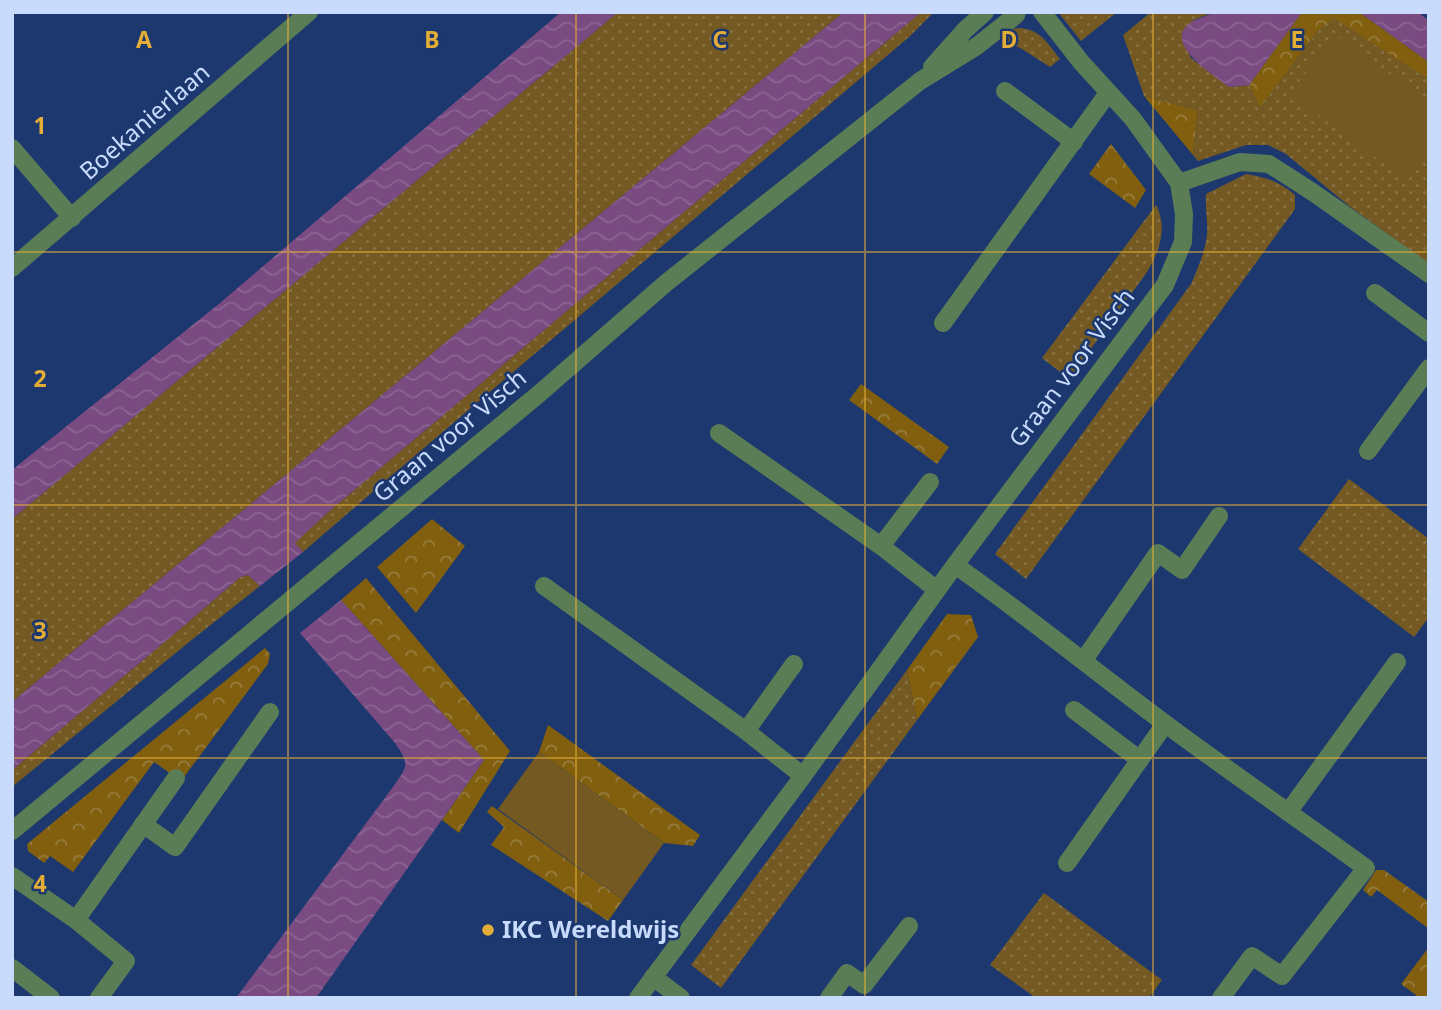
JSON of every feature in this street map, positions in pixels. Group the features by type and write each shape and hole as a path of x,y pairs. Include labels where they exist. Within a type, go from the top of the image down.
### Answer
{"street":[{"name":"Boekanierlaan","path":"12,268 309,12"},
{"name":"Graan voor Visch","path":"920,81 965,30 985,12"},
{"name":"Graan voor Visch","path":"12,831 540,393 666,283 920,81 976,46 1017,12"},
{"name":"Graan voor Visch","path":"638,998 955,565 1165,285 1183,242 1184,214 1179,183 1133,119 1080,62 1042,12"},
{"path":"1004,91 1074,142"},
{"path":"943,323 1108,93"},
{"path":"12,148 72,218"},
{"path":"1179,183 1240,162 1269,164 1429,274"},
{"path":"1375,293 1429,333"},
{"path":"1368,451 1429,368"},
{"path":"719,433 881,546 937,590"},
{"path":"881,546 930,482"},
{"path":"1083,661 1158,553 1182,570 1219,516"},
{"path":"955,565 1014,606 1165,724 1366,868 1282,976 1252,956 1221,998"},
{"path":"544,586 746,731 803,776"},
{"path":"1289,811 1398,662"},
{"path":"746,731 794,664"},
{"path":"1074,710 1140,760"},
{"path":"143,824 175,847 270,712"},
{"path":"1067,863 1165,724"},
{"path":"76,920 176,778"},
{"path":"16,885 76,920 127,961 99,998"},
{"path":"829,998 847,972 864,985 909,926"},
{"path":"12,968 51,998"},
{"path":"653,977 681,998"}],"shaded area":[{"path":"618,12 844,12 12,702 12,519"},
{"path":"921,12 934,12 909,37 303,552 294,543 327,513"},
{"path":"1058,12 1117,12 1081,41"},
{"path":"1151,12 1214,12 1194,20 1182,38 1191,58 1229,87 1249,85 1260,108 1319,30 1334,17 1429,80 1429,264 1349,206 1286,154 1268,145 1246,145 1198,161 1193,155 1198,110 1144,96 1123,35"},
{"path":"1018,28 1038,34 1060,59 1050,67 1004,41 1000,36 1008,30"},
{"path":"1335,34 1429,104 1429,151 1407,181 1290,94"},
{"path":"1246,174 1272,181 1289,190 1295,195 1295,209 1026,579 995,554 1191,284 1206,241 1206,194"},
{"path":"1156,205 1162,228 1154,259 1069,379 1042,358"},
{"path":"1349,479 1429,539 1429,617 1414,637 1298,549"},
{"path":"248,575 260,586 12,787 12,770 240,577"},
{"path":"907,670 917,720 721,988 691,965"},
{"path":"539,752 664,843 623,900 498,809"},
{"path":"1044,893 1162,980 1149,998 1036,998 990,965"}],"green space":[{"path":"1302,12 1359,12 1429,62 1429,80 1334,18 1319,30 1260,108 1249,85"},
{"path":"1144,96 1198,110 1193,155"},
{"path":"1111,144 1146,190 1135,208 1089,174"},
{"path":"861,384 949,447 937,464 849,400"},
{"path":"432,519 465,546 416,613 377,567"},
{"path":"366,578 510,751 459,833 442,820 484,760 341,600"},
{"path":"947,614 971,615 978,637 917,720 907,670"},
{"path":"265,648 270,654 268,664 181,781 154,762 73,872 50,856 44,863 28,851 27,844"},
{"path":"548,725 700,835 693,846 664,843 539,752"},
{"path":"492,806 623,900 608,921 491,845 504,827 487,812"},
{"path":"1376,870 1384,870 1429,902 1429,929 1377,890 1371,897 1363,890"},
{"path":"1429,947 1429,998 1420,998 1401,984"}],"water":[{"path":"561,12 618,12 12,519 12,470 220,303"},
{"path":"844,12 921,12 327,513 295,543 303,552 260,586 248,575 240,577 12,770 12,702"},
{"path":"1214,12 1302,12 1249,85 1229,87 1189,54 1182,37 1184,29 1190,23"},
{"path":"1359,12 1418,12 1429,21 1429,62"},
{"path":"341,600 484,760 316,998 236,998 404,769 405,761 395,743 300,633"}],"place":[{"name":"IKC Wereldwijs","path":"488,930"}]}
